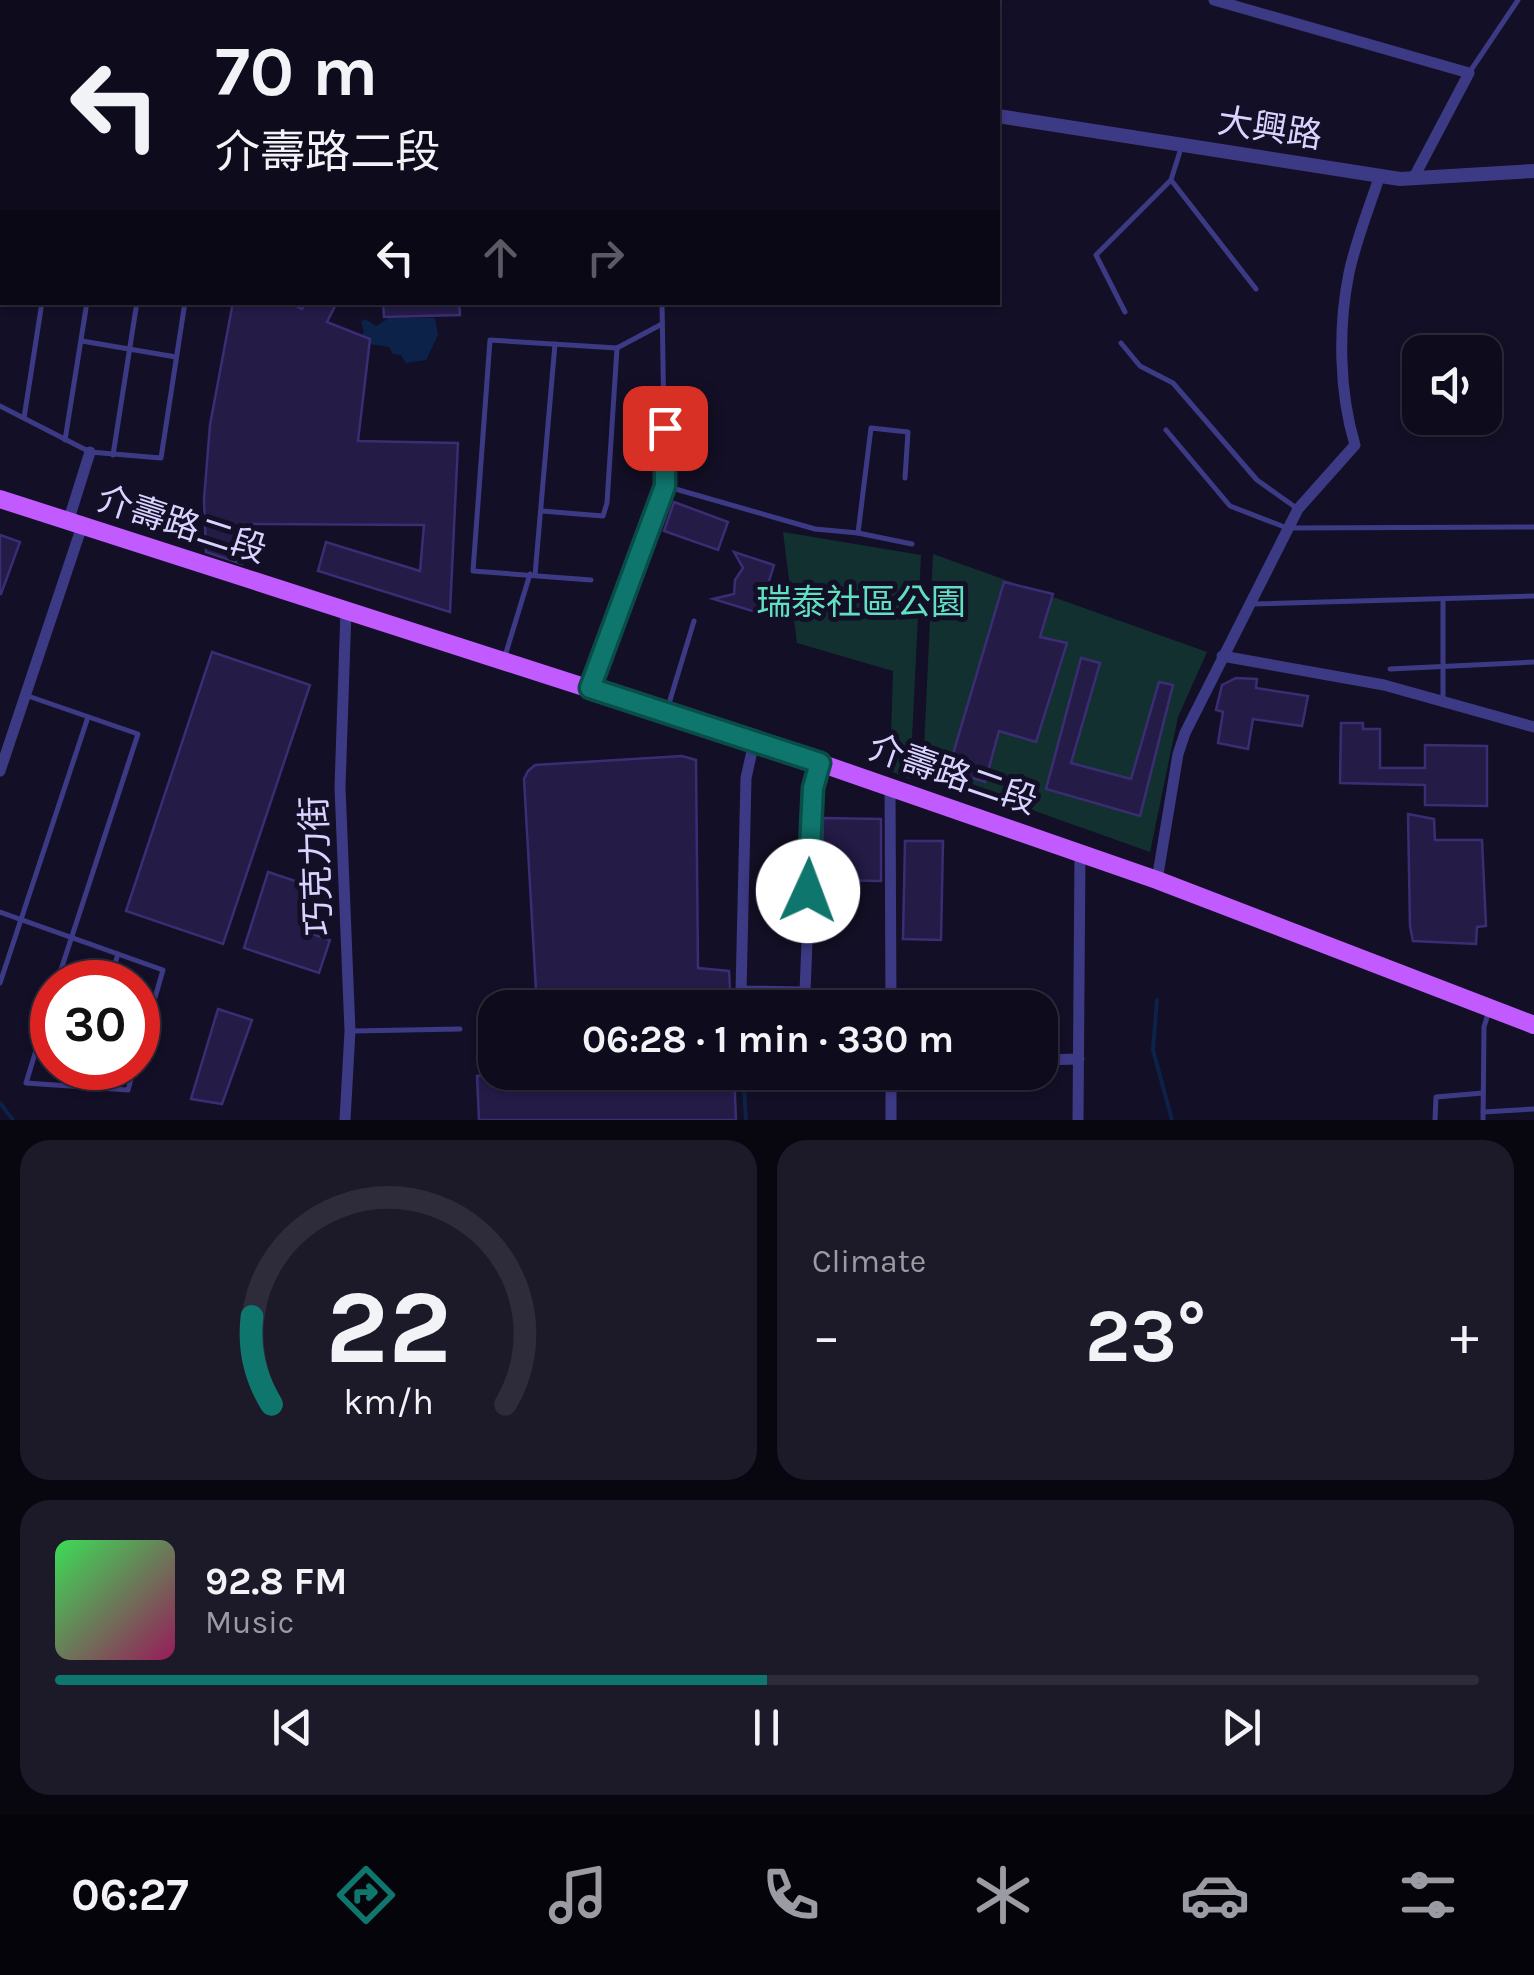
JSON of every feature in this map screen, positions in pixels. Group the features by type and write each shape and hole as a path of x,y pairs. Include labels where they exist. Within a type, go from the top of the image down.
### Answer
{"main road":[{"name":"介壽路二段","path":"0,500 820,763 1157,880 1534,1025"}],"street":[{"path":"1214,0 1469,73 1412,179"},
{"name":"大興路","path":"1000,116 1412,179 1534,172"},
{"path":"1157,880 1178,754 1222,656 1298,509 1354,445 1343,364 1343,315 1349,273 1380,175"},
{"path":"0,772 75,524 90,452"},
{"name":"巧克力街","path":"345,1120 350,1031 340,788 346,610"},
{"path":"1222,656 1384,686 1534,728"},
{"path":"754,742 746,778 741,991 805,992 813,788 820,763"},
{"path":"890,787 891,990"},
{"path":"1078,1120 1080,852"},
{"path":"1058,1060 1079,1059"},
{"path":"891,1090 891,1120"}],"lane":[{"path":"1469,73 1518,0"},
{"path":"1124,312 1096,256 1171,180 1182,145"},
{"path":"1171,180 1256,289"},
{"path":"24,418 42,305"},
{"path":"65,440 87,305"},
{"path":"113,455 136,305"},
{"path":"0,406 90,452 161,458 185,305"},
{"path":"590,688 665,486 662,305"},
{"path":"592,580 473,571 490,340 616,348 662,324"},
{"path":"82,341 176,357"},
{"path":"1121,342 1140,366 1173,383 1257,480 1298,509"},
{"path":"504,659 533,574 555,344"},
{"path":"542,510 604,516 616,348"},
{"path":"858,533 871,428 908,432 905,478"},
{"path":"1166,430 1230,506 1288,528 1534,527"},
{"path":"665,486 815,530 858,533 912,544"},
{"path":"1248,604 1534,596"},
{"path":"1443,600 1443,702"},
{"path":"666,713 694,621"},
{"path":"1390,669 1534,662"},
{"path":"25,695 138,734 64,960"},
{"path":"0,983 88,716"},
{"path":"0,912 135,960"},
{"path":"116,960 118,954"},
{"path":"1483,1120 1484,1026 1490,1008"},
{"path":"350,1031 460,1029"},
{"path":"1435,1120 1436,1097 1483,1093"},
{"path":"1483,1112 1534,1109"}],"green space":[{"name":"瑞泰社區公園","path":"783,532 921,555 910,779 890,771 893,671 797,643"},
{"path":"933,554 1207,652 1178,717 1150,852 923,771"}],"water":[{"path":"389,318 435,318 438,335 426,360 406,363 389,347 369,344 361,336 361,322 365,319 376,326"}],"building":[{"path":"232,305 295,305 302,309 304,305 336,305 327,322 370,339 358,441 458,443 450,612 318,571 326,542 420,571 424,525 243,524 242,548 247,548 242,564 206,552 204,499 210,425"},
{"path":"383,305 459,305 460,315 384,317"},
{"path":"674,502 728,522 718,550 664,531"},
{"path":"0,535 20,542 1,594 0,594"},
{"path":"734,552 774,565 759,613 713,599 734,594 735,580 743,568"},
{"path":"1004,582 1053,594 1040,637 1067,643 1036,742 999,731 985,782 948,771"},
{"path":"212,652 310,685 223,944 126,911"},
{"path":"1081,658 1100,663 1071,763 1131,779 1159,682 1173,685 1140,816 1046,789"},
{"path":"1236,678 1257,679 1256,688 1308,696 1302,726 1253,719 1248,749 1218,743 1223,712 1216,710 1222,685"},
{"path":"1341,723 1363,723 1363,729 1380,729 1380,768 1425,768 1425,745 1487,746 1487,806 1425,805 1425,785 1340,783"},
{"path":"682,756 696,760 698,968 729,971 730,990 536,990 524,779 535,765"},
{"path":"1408,814 1434,819 1435,840 1482,840 1486,926 1477,927 1476,944 1413,941"},
{"path":"823,818 881,819 881,881 822,880"},
{"path":"905,841 943,841 941,940 903,939"},
{"path":"268,872 323,890 309,933 330,940 319,973 244,948"},
{"path":"218,1009 252,1020 222,1104 191,1099"},
{"path":"477,1076 478,1090 735,1090 736,1120 479,1120"}],"waterway":[{"path":"1157,1000 1153,1050 1172,1120"},
{"path":"744,1090 746,1120"},
{"path":"0,1103 13,1120"}],"route":[{"path":"665,428 665,486 590,688 820,763 813,788 808,891"}]}
